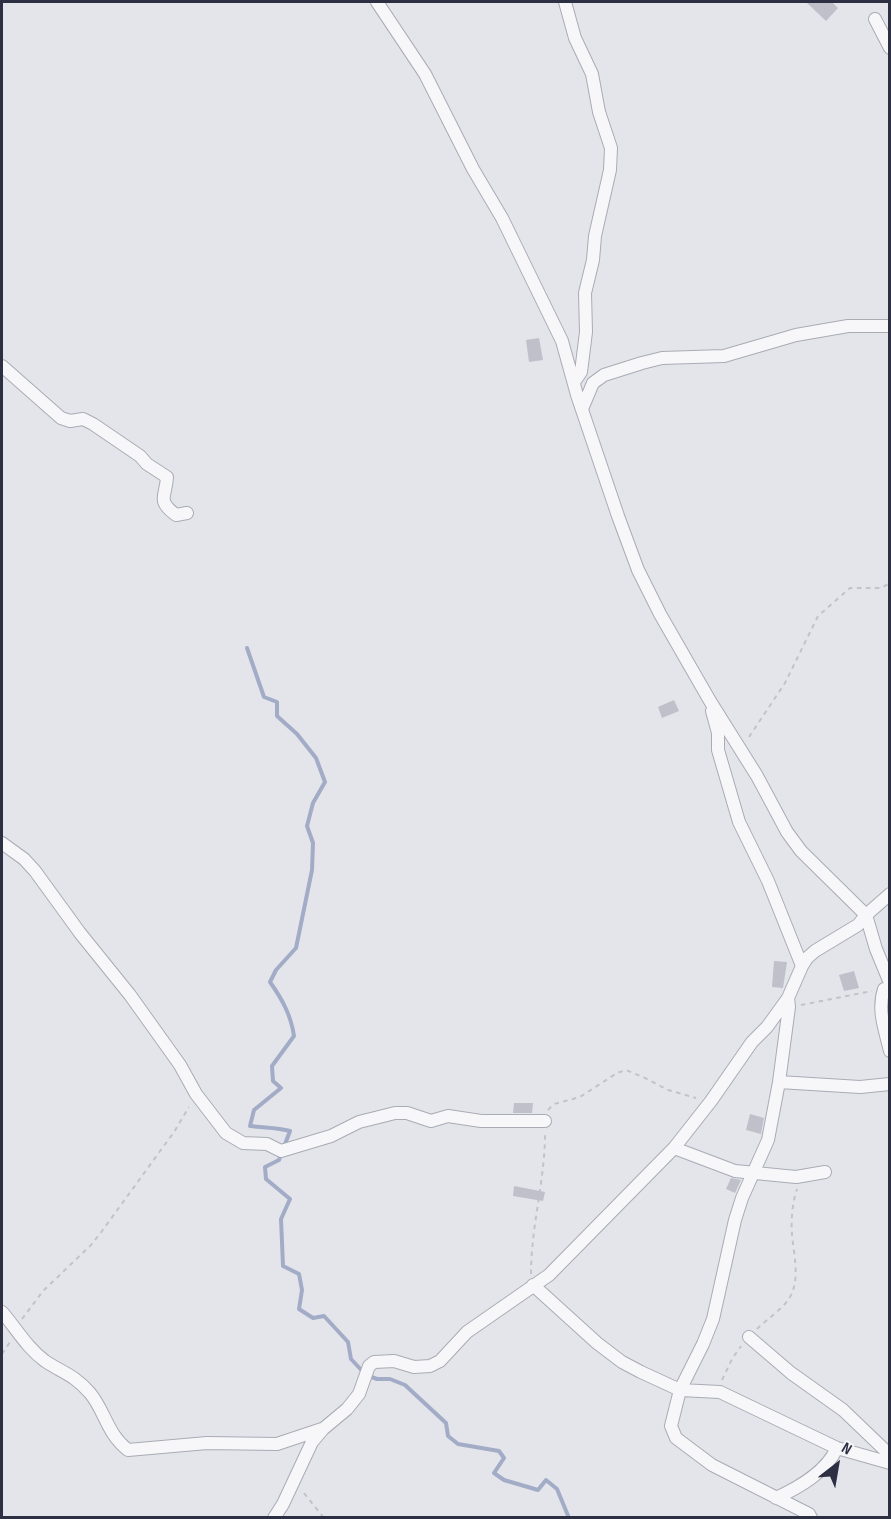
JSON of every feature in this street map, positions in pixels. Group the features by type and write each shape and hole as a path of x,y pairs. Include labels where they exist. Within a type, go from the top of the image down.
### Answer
{"street":[{"path":"377,2 425,74 473,169 502,218 561,341 618,516 638,570 660,614 757,776 787,831 801,851 866,915 886,986 880,1000 890,1051"},
{"path":"566,2 575,38 592,74 599,112 611,148 610,170 585,293 586,332 581,372 574,382"},
{"path":"875,19 890,48"},
{"path":"582,409 593,383 604,375 642,363 662,358 724,356 796,335 848,326 890,326"},
{"path":"2,366 61,417 70,420 87,420 167,477 162,498 168,509 176,515 187,513"},
{"path":"710,701 718,733 718,750 739,822 768,881 802,966"},
{"path":"2,843 24,859 35,871 80,933 147,1017 180,1065 196,1095 226,1133 243,1143 267,1144 281,1151 331,1136 373,1117 395,1113 407,1113 431,1121 448,1116 481,1121 545,1121"},
{"path":"811,1518 809,1514 712,1465 676,1438 671,1426 680,1390 704,1344 713,1319 742,1198 768,1140 789,1003 802,966 815,951 858,925 890,894"},
{"path":"274,1518 306,1452 322,1429 347,1409 359,1394 369,1366 374,1362 394,1361 414,1367 430,1366 440,1361 467,1332 549,1275 674,1148 711,1101 752,1042 789,1003"},
{"path":"778,1082 860,1087 890,1084"},
{"path":"674,1148 735,1171 801,1176 825,1172"},
{"path":"533,1285 597,1343 622,1362 680,1390 720,1392 837,1448 890,1463"},
{"path":"2,1312 32,1350 45,1361 77,1380 92,1395 114,1438 128,1450 207,1443 277,1444 322,1429"},
{"path":"749,1337 792,1373 843,1410 890,1455"},
{"path":"776,1498 813,1477 825,1467 837,1448"}],"path":[{"path":"741,750 785,682 818,616 850,588 881,588 890,583"},
{"path":"789,1003 886,986"},
{"path":"533,1285 531,1253 543,1177 545,1121 550,1107 580,1097 617,1073 626,1070 645,1077 668,1090 711,1101"},
{"path":"15,1327 49,1285 91,1245 102,1231 174,1132 196,1095"},
{"path":"720,1392 723,1378 732,1359 749,1337 793,1293 796,1259 792,1234 793,1202 801,1176"},
{"path":"293,1482 324,1518"}],"building":[{"path":"806,2 832,2 838,8 826,21"},
{"path":"539,338 543,360 529,362 526,340"},
{"path":"674,700 679,711 662,718 658,707"},
{"path":"774,961 787,962 783,988 772,987"},
{"path":"854,971 859,988 844,991 839,975"},
{"path":"514,1103 533,1103 532,1113 513,1113"},
{"path":"750,1114 764,1118 761,1134 746,1130"},
{"path":"731,1178 741,1180 735,1193 726,1189"},
{"path":"514,1186 545,1192 543,1201 513,1196"}],"waterway":[{"path":"247,648 264,697 277,702 277,716 297,734 316,758 325,782 313,803 307,826 313,843 312,870 296,948 276,970 270,982 291,1021 294,1036 272,1066 273,1081 281,1088 254,1110 250,1126 290,1131 279,1160 265,1167 266,1179 290,1199 281,1219 283,1266 299,1274 302,1290 299,1309 313,1318 324,1316 348,1342 351,1359 366,1375 377,1379 390,1379 405,1385 446,1423 448,1436 458,1444 499,1451 504,1458 494,1473 504,1480 538,1490 546,1480 557,1489 569,1518"}]}
